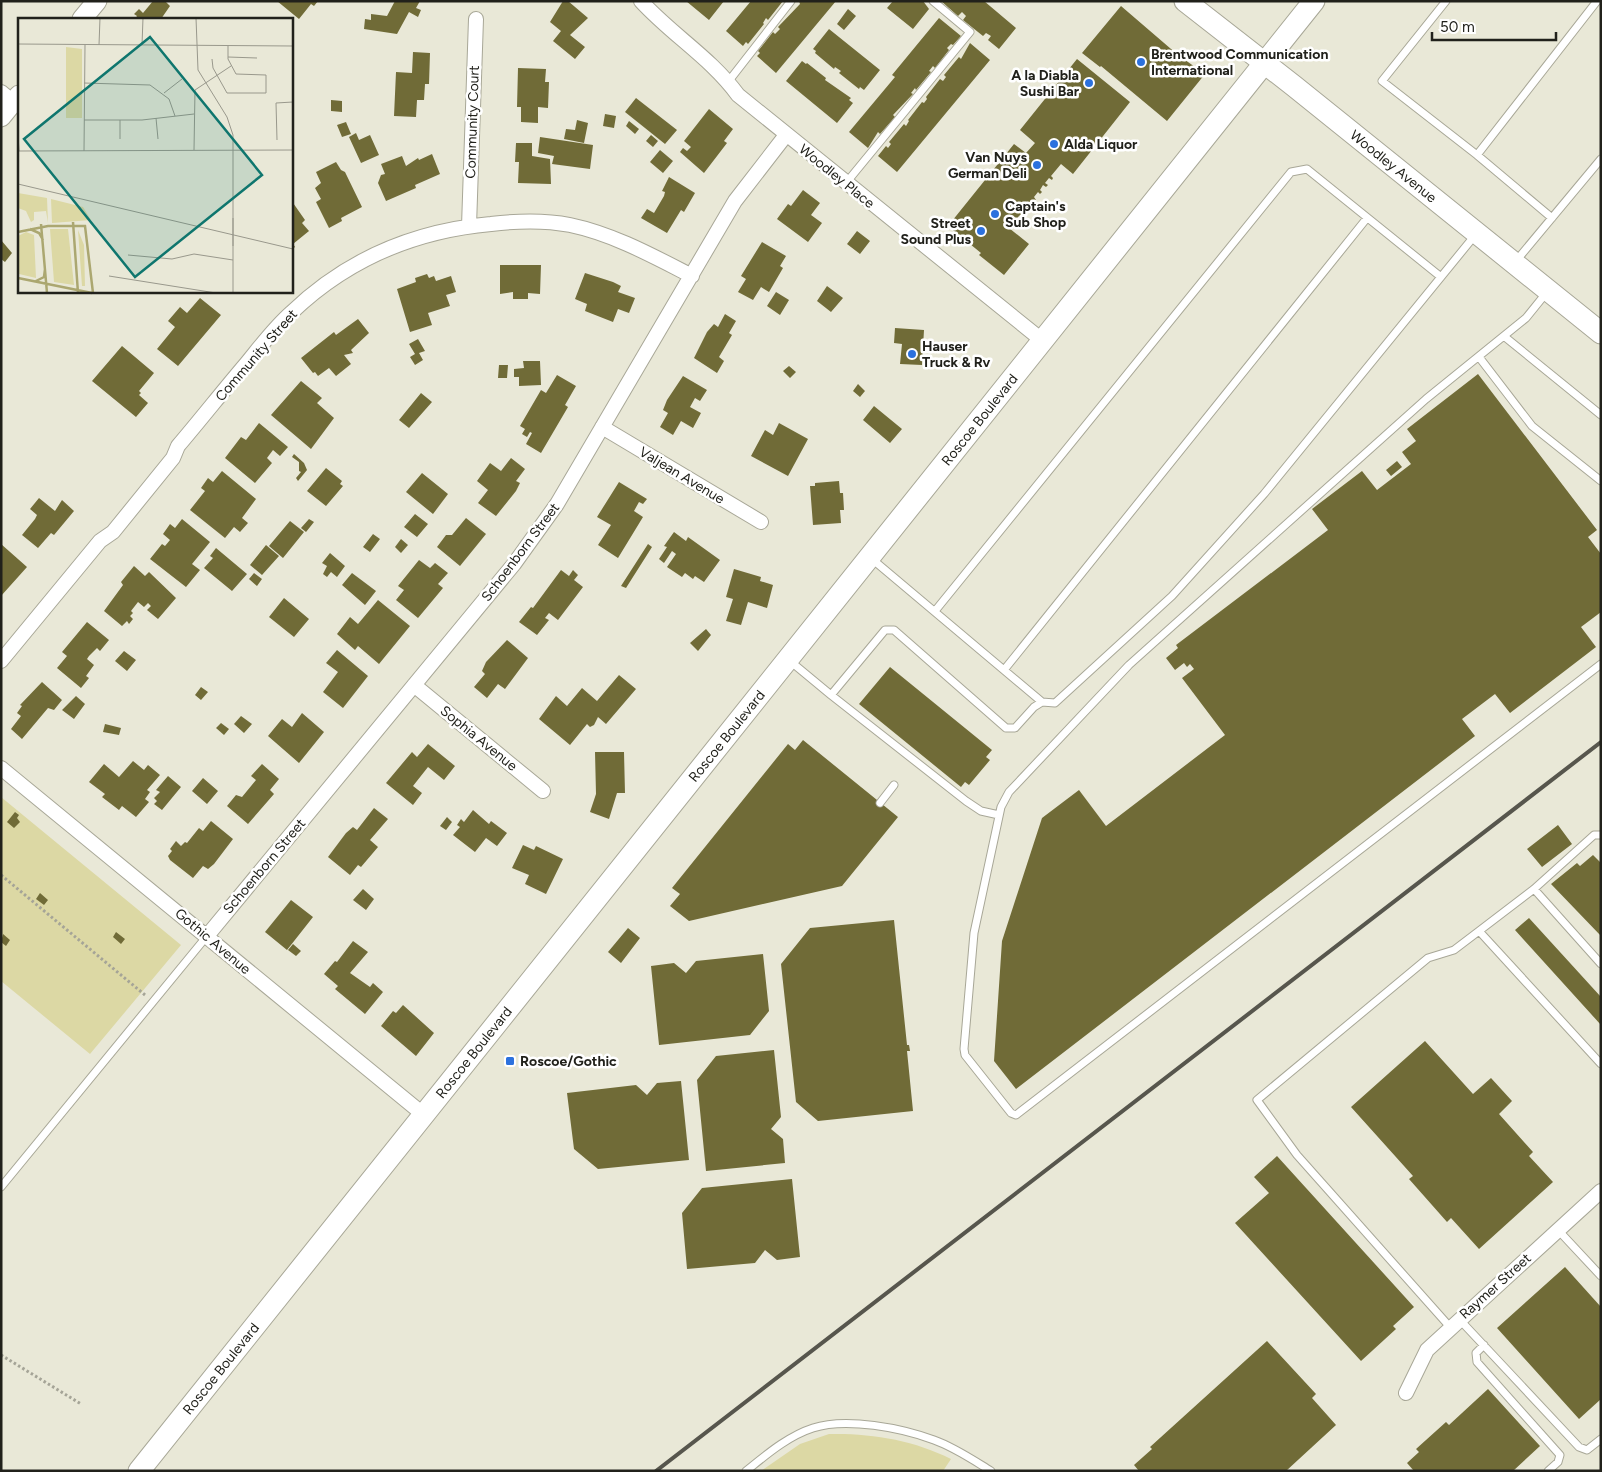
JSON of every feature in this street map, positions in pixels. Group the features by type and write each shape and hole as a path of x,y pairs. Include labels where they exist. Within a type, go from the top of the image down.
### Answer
{"main road":[{"name":"Woodley Avenue","path":"1184,1 1601,333"},
{"name":"Roscoe Boulevard","path":"139,1471 1314,1"}],"street":[{"path":"83,18 96,1"},
{"name":"Woodley Place","path":"641,1 666,27 722,73 738,95 1043,341"},
{"name":"Community Court","path":"469,226 476,19"},
{"name":"Schoenborn Street","path":"207,936 514,564 538,532 735,201 786,135"},
{"name":"Community Street","path":"1,661 100,541 113,532 173,458 178,446 292,312 338,275 396,244 438,231 509,222 569,225 624,243 692,276"},
{"name":"Valjean Avenue","path":"602,427 761,522"},
{"name":"Sophia Avenue","path":"414,685 543,791"},
{"name":"Gothic Avenue","path":"1,768 424,1115"},
{"name":"Raymer Street","path":"1406,1394 1427,1350 1454,1323 1601,1191"}],"lane":[{"path":"728,82 791,1"},
{"path":"846,183 970,32 933,1"},
{"path":"1446,1 1382,81 1477,155 1552,218"},
{"path":"1477,155 1597,1"},
{"path":"1514,263 1601,159"},
{"path":"936,611 1290,172 1307,169 1441,277"},
{"path":"1004,670 1367,218"},
{"path":"870,557 1042,702 1055,703 1172,596 1264,494 1477,233"},
{"path":"1548,290 1526,318 1505,337 1388,433 1129,665 1009,792 999,815 974,933 964,1049 965,1056 1011,1113 1016,1115 1601,664"},
{"path":"1505,337 1601,415"},
{"path":"1479,357 1532,426 1601,481"},
{"path":"831,695 885,630 894,630 1006,728 1015,728 1034,707 1042,702"},
{"path":"788,659 966,801 981,811 999,815"},
{"path":"880,802 894,785"},
{"path":"1601,835 1594,835 1534,889 1454,950 1428,958 1257,1100 1297,1154 1454,1323 1484,1345 1579,1448 1588,1450 1601,1439"},
{"path":"1534,889 1601,964"},
{"path":"1479,931 1601,1064"},
{"path":"1,1186 207,936"},
{"path":"1558,1230 1601,1276"},
{"path":"1484,1345 1476,1353 1477,1362 1560,1455 1558,1462 1548,1471"},
{"path":"746,1471 797,1435 821,1426 846,1424 880,1427 935,1440 991,1471"}],"path":[{"path":"1,875 129,983 154,1000"},
{"path":"1,1354 81,1404"}],"shaded area":[{"path":"1,797 181,945 90,1054 1,981"},
{"path":"829,1434 876,1436 907,1442 951,1459 943,1471 761,1471 800,1444"}],"building":[{"path":"153,1 165,1 170,6 162,18 136,18 137,16 134,14 139,9 143,13"},
{"path":"277,1 318,1 314,6 311,4 299,19"},
{"path":"395,1 420,1 416,8 421,10 418,17 409,12 397,34 364,29 365,19 371,20 371,14 387,16"},
{"path":"563,1 568,1 588,18 570,35 585,47 575,59 553,41 561,31 550,22"},
{"path":"686,1 724,1 709,20"},
{"path":"751,1 783,1 768,20 766,18 764,24 748,44 746,42 743,46 726,31"},
{"path":"799,1 836,1 776,73 757,56 760,53 758,51 773,32 775,34 780,29 778,27 800,4"},
{"path":"893,1 923,1 929,9 913,29 887,8"},
{"path":"941,1 984,1 1016,28 999,49 988,40 991,36 986,33 983,36 963,20 966,16 962,12 958,16"},
{"name":"Brentwood Communication International","path":"1121,6 1178,55 1205,74 1167,121 1101,66 1082,53"},
{"path":"848,9 856,16 844,30 837,24"},
{"path":"939,18 961,36 953,45 951,44 947,48 949,50 935,68 933,66 929,71 931,72 916,90 915,88 911,93 913,94 893,115 895,117 880,134 878,132 868,148 849,132 895,77 892,75"},
{"path":"829,29 880,70 864,90 860,87 859,89 839,73 841,71 835,67 834,69 815,53 816,51 813,49"},
{"path":"970,43 990,60 897,172 878,156 886,146 888,148 891,144 889,142 904,124 906,126 908,120 922,102 924,103 927,99 926,97 940,79 943,81 946,77 944,75 959,57 961,59"},
{"path":"413,52 430,53 429,84 425,84 424,100 417,100 416,117 394,116 396,72 412,73"},
{"path":"1077,59 1130,102 1073,174 1061,164 1051,176 1052,180 1049,178 1045,183 1048,185 1046,187 1043,185 1040,190 1042,192 1040,194 1038,192 1034,197 1035,202 1032,200 1028,204 1031,207 1029,209 1026,207 1022,211 1025,213 1023,216 1021,214 1016,219 1019,221 1017,224 1014,222 1009,228 1029,244 1004,275 948,226 1014,144 1026,153 1035,143 1020,130"},
{"path":"802,61 851,98 849,100 853,103 837,123 786,81"},
{"path":"518,68 546,69 545,82 549,82 548,108 538,107 538,123 521,122 521,107 517,107"},
{"path":"636,98 677,130 665,144 625,112"},
{"path":"331,100 342,101 342,112 331,111"},
{"path":"709,109 733,129 724,141 727,143 704,173 680,152 683,148 687,151 691,147 684,141"},
{"path":"605,114 616,116 614,128 603,126"},
{"path":"577,120 588,123 584,143 564,139 566,129 575,130"},
{"path":"629,121 639,129 635,134 626,126"},
{"path":"346,122 351,134 342,137 337,125"},
{"path":"356,133 359,140 370,135 379,155 361,163 349,137"},
{"path":"651,135 658,141 653,147 646,141"},
{"path":"540,137 593,145 590,169 552,164 554,156 538,153"},
{"path":"516,143 532,143 532,156 550,159 551,184 518,183 519,162 515,162"},
{"path":"660,150 673,161 663,173 650,162"},
{"path":"432,154 440,174 415,185 416,188 386,201 378,183 381,175 385,174 381,164 402,156 406,166 418,158 419,160"},
{"path":"336,162 341,170 345,172 362,207 341,218 342,221 329,228 316,202 321,199 315,188 321,183 316,172"},
{"path":"669,177 695,193 684,212 681,210 667,233 641,218 647,209 654,213 664,196 665,192 662,191"},
{"path":"803,190 820,203 811,215 822,223 808,242 777,219 788,204 791,206"},
{"path":"292,201 305,220 302,223 309,231 293,244 295,247 292,249"},
{"path":"857,231 870,241 860,254 847,244"},
{"path":"1,240 12,253 5,262 1,259"},
{"path":"762,242 786,256 780,266 783,268 769,292 761,287 753,300 738,292 746,279 741,276"},
{"path":"500,265 541,265 540,294 528,293 528,299 513,299 513,292 500,294"},
{"path":"585,273 621,286 618,292 635,298 629,313 618,309 613,322 585,311 587,304 575,299"},
{"path":"427,274 429,278 434,276 436,281 451,276 456,292 446,295 450,306 428,313 432,325 410,332 397,289 416,282 415,278"},
{"path":"827,286 843,298 831,312 817,301"},
{"path":"776,292 789,300 780,315 767,306"},
{"path":"200,298 221,315 178,366 157,349 175,327 168,321 180,307 187,313"},
{"path":"725,314 736,321 729,333 732,335 719,357 724,361 717,373 694,358 707,332 714,324 718,327"},
{"path":"358,319 369,333 351,350 353,353 344,355 351,364 336,376 329,368 318,376 315,372 313,373 301,358 334,332 336,335"},
{"name":"Hauser Truck & Rv","path":"895,328 924,330 922,365 900,364 902,344 894,343"},
{"path":"418,339 425,351 419,353 423,360 415,365 410,357 415,354 409,344"},
{"path":"122,346 154,373 139,391 141,393 139,395 148,403 136,417 92,381"},
{"path":"523,361 540,361 541,385 519,386 519,377 514,377 514,369 524,368"},
{"path":"499,365 508,365 507,378 498,378"},
{"path":"789,366 796,372 790,378 783,371"},
{"path":"1478,374 1597,530 1588,537 1601,554 1601,612 1581,627 1596,647 1510,713 1495,694 1462,719 1475,736 1016,1089 994,1061 1002,941 1042,818 1079,790 1106,826 1225,735 1182,678 1194,669 1190,664 1187,667 1184,663 1175,670 1166,658 1178,648 1176,645 1328,530 1312,509 1362,471 1377,490 1411,464 1402,452 1416,441 1407,429"},
{"path":"557,375 576,386 565,405 568,407 541,453 526,444 532,433 530,432 527,437 522,434 525,429 520,426 541,390 546,393"},
{"path":"683,376 707,390 700,401 695,398 690,407 701,413 693,428 681,421 673,435 660,427 668,413 663,410 667,400"},
{"path":"301,381 322,398 317,403 334,418 311,449 271,415"},
{"path":"858,384 865,391 860,397 853,391"},
{"path":"421,393 432,402 409,428 399,420"},
{"path":"874,406 902,429 890,443 863,420"},
{"path":"259,423 288,447 280,456 273,450 267,458 272,463 255,483 225,458 241,437 246,440"},
{"path":"779,423 808,439 788,476 751,456 765,430 773,435"},
{"path":"294,454 304,463 307,470 298,481 296,478 301,472 299,471 299,462 292,457"},
{"path":"511,458 525,469 516,481 520,483 516,491 496,516 478,503 488,490 477,481 490,463 501,471"},
{"path":"1397,461 1402,467 1391,476 1386,470"},
{"path":"326,468 342,481 340,484 343,486 326,506 307,491"},
{"path":"222,471 256,499 242,518 248,523 240,532 234,527 225,538 190,510 205,491 201,488 208,478 213,482"},
{"path":"422,473 448,494 433,514 406,492"},
{"path":"839,481 840,493 843,493 844,510 840,510 841,523 813,525 810,486 815,486 815,483"},
{"path":"619,482 647,499 643,504 639,502 634,511 643,517 618,558 598,545 611,525 597,517"},
{"path":"39,498 55,511 62,500 74,511 54,535 51,533 38,548 22,535 37,515 30,509"},
{"path":"415,514 428,524 417,537 404,527"},
{"path":"466,518 486,534 460,566 437,547 446,535 452,535"},
{"path":"182,519 210,542 192,564 200,570 186,587 150,559 162,544 165,546 170,540 163,534 170,524 175,528"},
{"path":"309,519 314,522 306,532 301,528"},
{"path":"290,521 304,532 283,558 269,546"},
{"path":"674,532 686,541 688,537 720,560 704,582 695,576 693,579 685,573 682,577 667,567 676,554 672,551 664,563 659,559 667,547 664,546"},
{"path":"373,534 380,539 370,552 363,547"},
{"path":"401,539 408,545 401,553 395,547"},
{"path":"1,544 27,567 1,596"},
{"path":"648,544 652,547 626,588 621,586"},
{"path":"266,545 279,556 262,575 250,565"},
{"path":"216,548 247,574 232,591 204,568 213,558 210,556"},
{"path":"330,553 345,566 337,577 331,572 327,577 323,574 327,566 322,563"},
{"path":"419,560 430,568 435,563 448,573 438,584 443,588 418,618 396,600 404,590 398,586"},
{"path":"134,566 145,576 149,572 176,598 158,619 147,610 151,606 148,603 144,607 138,602 131,611 133,613 130,616 133,619 129,624 127,621 122,626 104,611 123,585 121,582"},
{"path":"734,569 761,577 760,581 773,585 767,608 748,602 741,625 726,621 733,599 726,597"},
{"path":"561,570 569,576 573,570 578,575 574,580 583,587 558,620 549,613 545,618 549,620 537,635 519,622 531,607 533,608"},
{"path":"254,573 262,579 257,586 249,579"},
{"path":"352,573 376,591 365,605 342,585"},
{"path":"284,598 309,619 294,637 269,617"},
{"path":"378,600 410,626 379,664 358,646 355,650 337,634 350,617 358,624"},
{"path":"87,622 109,640 100,651 97,648 87,659 94,665 86,676 89,678 81,688 57,668 67,656 62,652"},
{"path":"706,629 711,635 698,651 690,643"},
{"path":"507,640 528,658 505,689 498,684 487,698 474,687 485,674 482,671 486,662"},
{"path":"337,650 368,676 343,708 323,692 338,672 326,663"},
{"path":"124,651 136,660 127,671 115,661"},
{"path":"890,667 992,750 986,757 990,760 969,785 965,782 961,787 859,704"},
{"path":"619,675 636,689 606,724 598,717 594,725 590,727 587,724 570,745 539,719 556,696 567,706 582,688 597,701"},
{"path":"42,682 62,700 54,710 48,708 22,739 11,729 21,716 17,713 22,706 20,705"},
{"path":"201,687 208,692 201,700 195,695"},
{"path":"76,696 85,704 74,719 62,710"},
{"path":"302,713 324,732 299,763 268,736 282,719 292,727"},
{"path":"241,716 252,724 244,733 234,724"},
{"path":"221,723 229,729 224,735 216,728"},
{"path":"105,724 121,728 119,735 103,732"},
{"path":"803,740 898,817 842,886 689,921 670,906 680,894 672,888 788,744 795,750"},
{"path":"428,744 455,766 444,780 428,767 413,786 422,793 413,805 386,783 412,752 417,757"},
{"path":"595,752 624,752 625,793 617,793 609,819 590,812 596,794"},
{"path":"133,761 144,770 148,765 160,775 147,790 150,792 145,799 149,802 136,817 122,806 119,810 102,797 105,794 89,782 104,764 119,777"},
{"path":"262,764 279,779 270,790 274,794 248,824 227,806 236,795 242,797 256,780 251,776"},
{"path":"168,776 181,787 162,810 154,804 157,801 154,798 160,792 156,790"},
{"path":"203,778 218,791 207,804 192,791"},
{"path":"374,808 388,819 370,840 378,847 361,867 358,865 350,875 328,857 346,833 353,827 357,830"},
{"path":"473,810 489,824 491,821 507,833 497,846 486,838 475,852 453,835 460,827 457,825 461,819 464,822"},
{"path":"15,812 19,815 17,818 20,822 14,828 7,822"},
{"path":"447,817 452,822 446,830 440,826"},
{"path":"211,821 233,839 214,864 208,869 203,866 193,878 170,860 168,856 172,851 170,849 176,841 181,846 185,842 187,843 199,828 203,831"},
{"path":"1558,825 1572,844 1542,867 1527,849"},
{"path":"523,845 534,850 536,846 563,859 546,894 525,884 529,875 512,868"},
{"path":"1593,855 1601,863 1601,936 1551,884 1577,863 1580,866"},
{"path":"363,889 374,899 366,910 353,900"},
{"path":"40,893 48,900 44,905 36,899"},
{"path":"291,900 313,917 287,950 265,932"},
{"path":"1529,918 1601,997 1601,1025 1515,930"},
{"path":"894,920 907,1045 909,1045 910,1051 907,1051 913,1111 818,1121 796,1102 781,964 810,928"},
{"path":"628,928 640,938 621,963 608,952"},
{"path":"116,932 125,939 121,944 113,937"},
{"path":"3,934 10,940 6,946 1,942"},
{"path":"353,941 368,952 350,973 370,987 373,983 383,992 365,1014 335,989 338,986 324,974 335,961 337,962"},
{"path":"293,944 301,951 296,956 288,950"},
{"path":"763,954 769,1011 750,1035 659,1045 651,966 674,963 686,973 696,961"},
{"path":"403,1005 434,1033 416,1056 381,1026 393,1011 396,1013"},
{"path":"1425,1041 1473,1094 1491,1078 1512,1101 1499,1114 1533,1152 1529,1156 1553,1182 1479,1249 1451,1218 1447,1222 1409,1179 1413,1176 1351,1107"},
{"path":"774,1050 781,1117 771,1129 783,1139 785,1163 706,1171 697,1080 716,1056"},
{"path":"681,1081 689,1160 598,1169 574,1149 567,1093 636,1085 647,1095 657,1083"},
{"path":"1277,1156 1414,1307 1393,1326 1396,1329 1361,1361 1235,1223 1269,1193 1254,1177"},
{"path":"792,1179 800,1257 777,1260 765,1250 755,1263 687,1269 682,1213 702,1188"},
{"path":"1565,1267 1601,1307 1601,1399 1579,1419 1497,1328"},
{"path":"1267,1341 1316,1394 1312,1398 1336,1425 1286,1471 1139,1471 1134,1465 1152,1449 1150,1447"},
{"path":"1488,1389 1540,1446 1513,1471 1414,1471 1407,1463 1419,1452 1416,1449 1446,1422 1449,1425"}],"railway":[{"path":"656,1471 1601,742"}],"place":[{"name":"Brentwood Communication International","path":"1141,62"},
{"name":"A la Diabla Sushi Bar","path":"1089,83"},
{"name":"Alda Liquor","path":"1054,144"},
{"name":"Van Nuys German Deli","path":"1037,165"},
{"name":"Captain's Sub Shop","path":"995,214"},
{"name":"Street Sound Plus","path":"981,231"},
{"name":"Hauser Truck & Rv","path":"912,354"},
{"name":"Roscoe/Gothic","path":"510,1061"}]}
